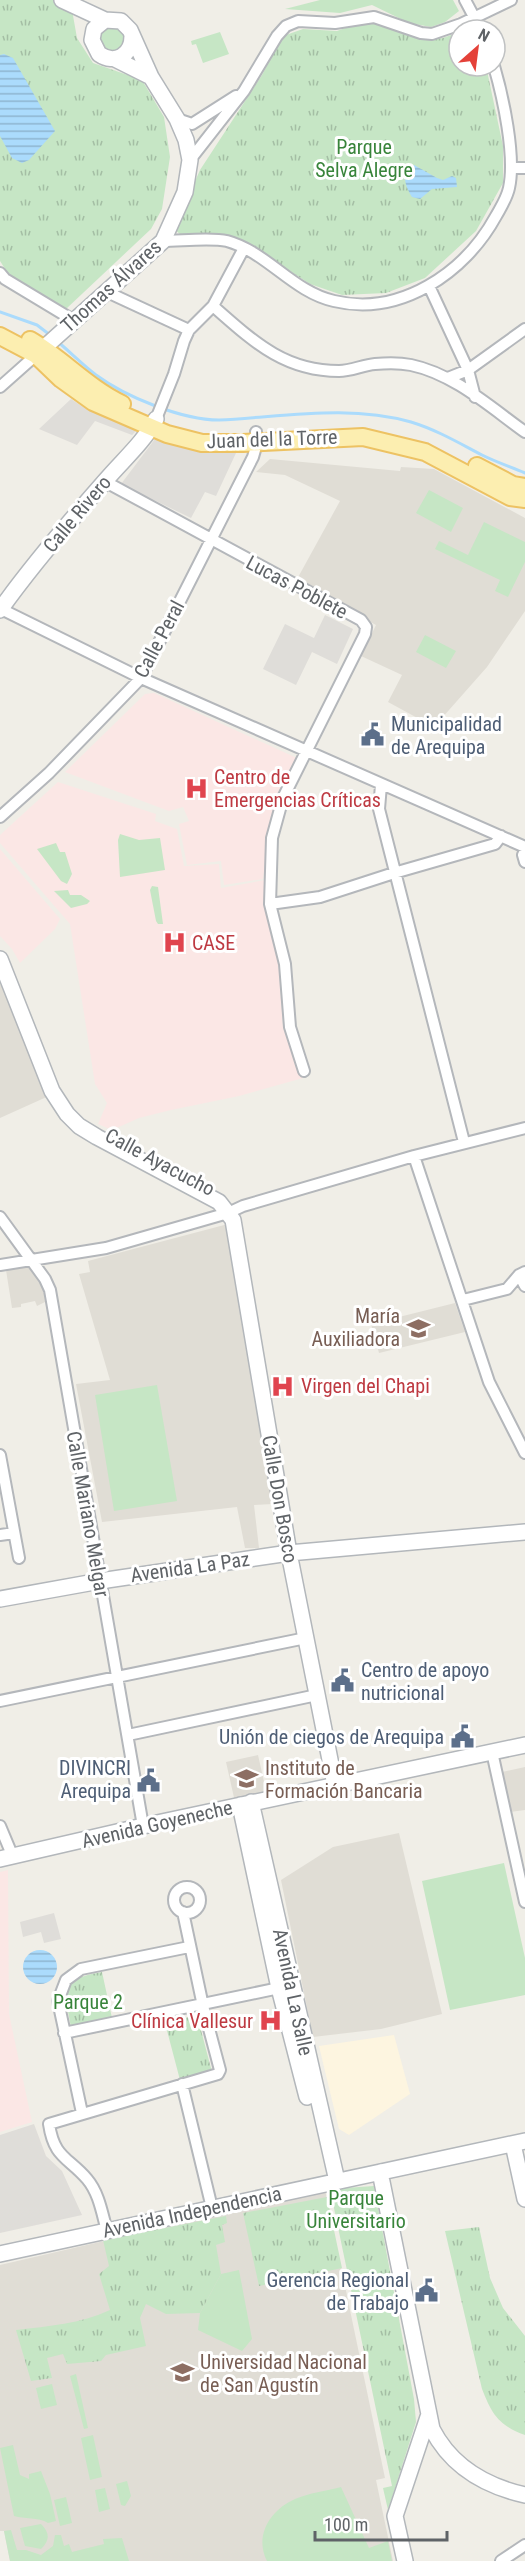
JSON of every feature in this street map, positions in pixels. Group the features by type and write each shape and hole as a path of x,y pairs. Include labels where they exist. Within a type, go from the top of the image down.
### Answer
{"main road":[{"name":"Juan del la Torre","path":"0,325 43,348 98,391 155,420 186,430 253,444 363,437 425,452 510,497 525,499"},
{"name":"Juan del la Torre","path":"0,336 43,348"},
{"name":"Juan del la Torre","path":"253,444 362,427 413,437 513,485 525,487"}],"street":[{"path":"62,0 105,20 121,21 130,30 132,36 130,48 121,57 115,59"},
{"path":"465,0 475,17"},
{"path":"190,160 244,91 281,31 298,21 335,23 374,16 421,33 432,34 442,32 512,0"},
{"path":"77,8 92,34 95,50 104,57 115,59 152,77"},
{"path":"92,34 98,24 105,20"},
{"name":"Thomas Álvares","path":"43,348 163,241 185,192 190,160 177,119 152,77 132,36"},
{"path":"163,241 226,241 244,248 308,291 334,301 362,305 391,302 429,286 453,271 489,228 509,188 511,168 506,124 496,78"},
{"path":"177,119 192,124 244,91"},
{"path":"511,168 525,168"},
{"path":"155,420 189,330 213,306 244,248"},
{"path":"0,273 68,325"},
{"path":"429,286 468,369 475,397"},
{"path":"107,292 189,330"},
{"path":"213,306 257,345 280,359 306,367 340,372 375,364 409,364 448,378 525,432"},
{"path":"448,378 468,369 525,329"},
{"path":"0,387 43,348"},
{"name":"Calle Rivero","path":"0,610 155,420"},
{"name":"Calle Peral","path":"0,817 49,773 141,678 210,540 253,444"},
{"name":"Lucas Poblete","path":"104,481 361,620 366,627 365,634 307,753"},
{"path":"0,610 141,678 307,753 501,836 525,849 523,855 525,862"},
{"path":"304,1071 290,1027 285,964 270,904 274,824 283,798 307,753"},
{"path":"381,785 379,809 464,1142"},
{"path":"270,904 320,897 495,844 501,836"},
{"name":"Calle Ayacucho","path":"0,946 52,1091 65,1112 79,1126 219,1202 228,1213"},
{"path":"0,1265 106,1248 414,1156 525,1128"},
{"path":"414,1156 489,1383 525,1453"},
{"name":"Calle Don Bosco","path":"228,1213 233,1220 289,1553 335,1785"},
{"name":"Calle Mariano Melgar","path":"0,1217 50,1290 143,1826"},
{"path":"463,1299 507,1289 522,1274"},
{"path":"522,1274 525,1286"},
{"path":"0,1455 19,1558"},
{"name":"Avenida La Paz","path":"0,1599 100,1581 289,1553 525,1532"},
{"path":"0,1535 14,1533"},
{"path":"0,1701 306,1638"},
{"path":"129,1735 317,1695"},
{"name":"Avenida Goyeneche","path":"7,1858 143,1826 525,1745"},
{"path":"492,1752 525,1902"},
{"name":"Avenida La Salle","path":"246,1804 285,1987 332,2182"},
{"path":"0,1826 7,1858"},
{"path":"107,2231 98,2198 88,2180 66,2162 56,2149 51,2139 49,2124 214,2076 220,2070 189,1947 183,1912"},
{"path":"82,2113 58,2001 63,1984 81,1969 189,1947"},
{"path":"64,2033 203,2006 285,1987"},
{"path":"182,2084 212,2208"},
{"path":"519,2142 525,2199"},
{"name":"Avenida Independencia","path":"0,2254 519,2142"},
{"path":"380,2172 428,2417 438,2441 459,2465 493,2485 525,2495"},
{"path":"405,2561 395,2516 428,2417"},
{"path":"501,2561 525,2545"}],"shaded area":[{"path":"71,399 86,409 137,430 132,435 95,421 77,445 39,429"},
{"path":"155,439 236,453 216,496 205,492 191,518 121,484"},
{"path":"270,459 400,471 401,467 434,469 525,518 525,611 487,667 434,727 388,702 402,675 361,656 376,625 296,581 340,501 285,475 256,472"},
{"path":"325,615 353,629 337,664 312,652 296,685 263,669 285,624 314,638"},
{"name":"Centro de Emergencias Críticas","path":"154,693 299,759 271,820 263,879 224,885 221,861 187,865 179,824 189,821 183,807 169,811 65,772 145,694"},
{"name":"CASE","path":"58,782 156,814 155,821 177,829 184,866 219,864 221,888 265,880 264,906 278,957 283,1028 303,1078 239,1096 139,1118 112,1130 98,1124 107,1103 95,1084 70,924 0,843 0,835"},
{"path":"0,849 60,919 55,929 20,963 12,949 0,936"},
{"path":"5,980 51,1095 0,1118 0,985"},
{"path":"228,1224 273,1504 254,1505 259,1548 245,1548 237,1507 102,1522 76,1384 110,1380 79,1274 90,1272 88,1261"},
{"path":"29,1266 43,1285 45,1302 37,1306 35,1301 12,1308 6,1270"},
{"name":"María Auxiliadora","path":"455,1303 465,1332 379,1353 371,1324"},
{"name":"Instituto de Formación Bancaria","path":"258,1755 267,1795 235,1802 226,1762"},
{"path":"525,1767 525,1810 510,1812 502,1772"},
{"path":"399,1833 442,2014 381,2029 313,2037 281,1880 333,1847"},
{"path":"8,1870 9,2014 32,2122 0,2132 0,1872"},
{"path":"54,1913 61,1939 44,1943 41,1932 23,1937 20,1922"},
{"path":"394,2035 410,2094 349,2135 339,2129 319,2046"},
{"path":"34,2124 46,2156 62,2171 82,2215 0,2233 0,2135"},
{"name":"Universidad Nacional de San Agustín","path":"325,2190 385,2478 376,2480 393,2561 10,2561 4,2531 0,2531 0,2265"}],"green space":[{"path":"0,0 53,0 72,10 77,38 93,63 142,80 164,117 170,157 162,209 151,229 66,309 9,275 0,261"},
{"path":"320,0 453,0 459,11 447,18 445,22 431,27 409,23 372,5 340,13 285,9"},
{"name":"Parque Selva Alegre","path":"362,22 383,25 422,40 447,36 447,78 489,78 503,146 503,183 476,231 425,278 386,293 342,295 310,284 256,249 181,235 174,229 200,170 262,75 283,36 303,29 337,31"},
{"path":"103,25 126,30 124,50 104,52 97,34"},
{"path":"220,32 229,54 203,63 196,44 192,45 191,41"},
{"path":"429,490 463,508 451,532 416,513"},
{"path":"484,522 525,542 525,562 508,597 495,591 500,580 435,549 439,541 468,555"},
{"path":"425,635 456,651 446,668 416,652"},
{"path":"120,834 139,840 160,838 165,870 120,877 118,840"},
{"path":"56,843 60,852 65,852 72,874 67,884 61,881 37,849"},
{"path":"152,886 158,887 163,924 158,924 156,921 150,890"},
{"path":"68,890 70,895 81,895 90,901 71,908 54,891"},
{"path":"157,1385 177,1501 114,1511 95,1395"},
{"path":"504,1863 525,1958 525,1995 450,2010 422,1881"},
{"name":"Parque 2","path":"102,1972 112,2018 71,2027 67,2004 68,1988 78,1978"},
{"path":"197,2015 212,2072 180,2080 165,2023"},
{"name":"Parque Universitario","path":"374,2186 414,2399 416,2422 388,2510 383,2488 392,2486 330,2189"},
{"path":"327,2197 342,2268 259,2286 243,2213"},
{"path":"226,2216 227,2223 222,2225 225,2242 216,2245 221,2274 200,2313 166,2314 146,2304 140,2318 146,2346 106,2355 101,2361 67,2364 63,2354 47,2358 52,2378 31,2381 16,2330 76,2321 110,2310 99,2274 109,2266 103,2240"},
{"path":"479,2227 490,2278 503,2308 525,2336 525,2435 508,2427 497,2418 482,2389 445,2231"},
{"path":"239,2270 252,2339 242,2351 198,2330 200,2313 221,2274"},
{"path":"76,2374 88,2428 84,2429 70,2376"},
{"path":"52,2384 57,2405 41,2409 36,2388"},
{"path":"93,2435 102,2477 90,2480 81,2438"},
{"path":"13,2445 20,2475 29,2479 29,2474 41,2471 50,2494 56,2521 48,2523 14,2516 0,2448"},
{"path":"127,2481 131,2496 125,2506 121,2505 116,2484"},
{"path":"341,2487 369,2548 388,2541 392,2561 267,2561 262,2542 267,2525 278,2510 300,2497"},
{"path":"105,2488 110,2509 99,2512 95,2490"},
{"path":"66,2497 72,2523 60,2526 54,2500"},
{"path":"41,2524 48,2537 44,2546 41,2549 25,2546 20,2528"},
{"path":"11,2530 17,2550 26,2550 41,2555 53,2546 55,2535 61,2535 64,2546 69,2544 72,2552 104,2544 103,2539 122,2538 129,2561 10,2561 4,2531"}],"water":[{"path":"4,54 13,58 55,131 29,160 22,163 12,158 0,136 0,55"},
{"path":"414,165 443,180 452,176 456,178 457,187 432,189 420,199 412,197 407,188 405,175"},
{"path":"40,1950 52,1955 57,1967 52,1979 40,1984 28,1979 23,1967 28,1955"}],"waterway":[{"path":"0,312 37,325 50,335"},
{"path":"57,341 108,383 138,399 172,412 219,420 315,413 388,417 430,429 487,458 525,473"}],"place":[{"name":"Municipalidad de Arequipa","path":"373,735"},
{"name":"Centro de Emergencias Críticas","path":"196,788"},
{"name":"CASE","path":"174,943"},
{"name":"María Auxiliadora","path":"418,1328"},
{"name":"Virgen del Chapi","path":"283,1386"},
{"name":"Centro de apoyo nutricional","path":"343,1681"},
{"name":"Unión de ciegos de Arequipa","path":"462,1737"},
{"name":"Instituto de Formación Bancaria","path":"247,1779"},
{"name":"DIVINCRI Arequipa","path":"149,1780"},
{"name":"Clínica Vallesur","path":"271,2021"},
{"name":"Gerencia Regional de Trabajo","path":"427,2291"},
{"name":"Universidad Nacional de San Agustín","path":"182,2373"}]}
